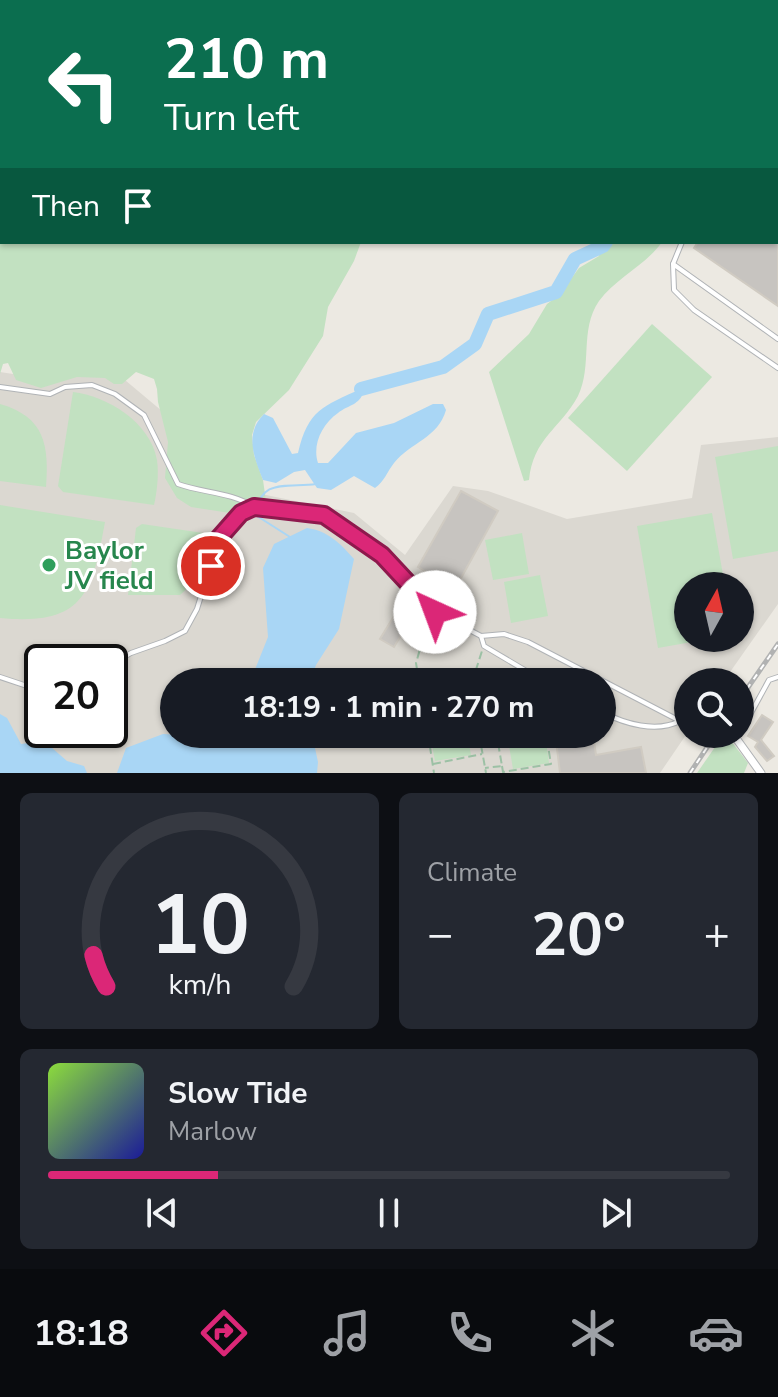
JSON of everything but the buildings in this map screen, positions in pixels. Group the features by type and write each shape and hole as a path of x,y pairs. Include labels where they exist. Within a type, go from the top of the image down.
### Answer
{"street":[{"path":"745,748 761,773"}],"lane":[{"path":"681,244 673,264 674,290 694,310 778,368"},
{"path":"673,264 778,339"},
{"path":"0,387 50,394 65,387 92,385 115,394 144,415 178,484 240,498 254,507 324,515 382,555 435,612 481,636 504,634 528,642 674,718"},
{"path":"128,655 185,631 197,609 219,538 241,513 254,507"},
{"path":"481,636 484,646 521,668"},
{"path":"0,677 24,685"},
{"path":"754,706 769,680 778,677"},
{"path":"616,719 667,727 674,724"}],"path":[{"path":"477,668 484,646"},
{"path":"417,668 420,649"},
{"path":"430,748 434,773"},
{"path":"481,748 486,773"},
{"path":"499,748 503,772 551,764 548,748"},
{"path":"433,764 482,754"},
{"path":"485,768 502,766"}],"shaded area":[{"path":"113,370 261,494 354,513 405,555 453,486 488,491 567,519 692,498 701,445 778,437 778,604 754,638 754,572 674,572 674,652 744,652 733,668 674,668 674,748 677,748 660,773 0,773 0,372"}],"green space":[{"path":"0,244 360,244 328,307 323,336 289,390 256,422 252,435 254,455 266,501 251,501 230,513 191,507 177,498 165,478 168,442 154,379 136,372 122,384 114,384 105,378 77,377 41,388 16,380 8,363 3,364 0,374"},
{"path":"601,244 660,244 599,301 589,324 585,372 578,396 542,443 529,480 524,481 489,372 529,334 547,304 559,295 579,268 599,256"},
{"path":"652,324 712,377 627,471 568,418"},
{"path":"73,392 113,405 146,434 157,460 154,505 63,492 58,486"},
{"path":"0,404 27,417 41,435 45,446 46,487 0,481"},
{"path":"778,446 778,551 733,559 715,457"},
{"name":"Baylor JV field","path":"0,505 105,522 88,586 79,600 66,610 28,619 0,618"},
{"path":"712,513 723,572 674,572 674,645 658,648 637,526"},
{"path":"142,524 210,534 202,568 180,595 128,595 136,528"},
{"path":"522,533 529,574 493,580 485,540"},
{"path":"540,575 548,616 511,623 504,582"},
{"path":"433,748 470,748 471,755 435,761"},
{"path":"509,748 547,748 549,763 513,769"},
{"path":"714,748 736,748 748,763 744,773 697,773"}],"water":[{"path":"361,389 363,394 358,401 332,418 323,429 317,442 318,463 328,463 356,433 394,423 433,404 443,404 446,410 431,434 401,456 375,488 354,476 331,490 317,488 305,470 294,472 276,483 263,480 254,454 253,438 254,430 264,414 273,418 292,454 298,453 312,418 327,405"},
{"path":"307,528 333,539 354,559 339,629 315,668 256,668 268,637 263,568 274,544"},
{"path":"0,714 7,718 24,748 52,748 67,761 84,766 87,773 0,773"},
{"path":"160,735 160,748 315,748 317,773 117,773 128,747"}],"waterway":[{"path":"361,389 443,367 475,344 488,314 556,292 575,259 604,244"},
{"path":"290,537 257,516 258,504 263,495 277,487 316,484"}],"railway":[{"path":"754,679 778,644"},
{"path":"690,773 707,748"}],"place":[{"name":"Baylor JV field","path":"49,565"}],"route":[{"path":"211,566 219,538 241,513 254,507 324,515 382,555 435,612"}]}
